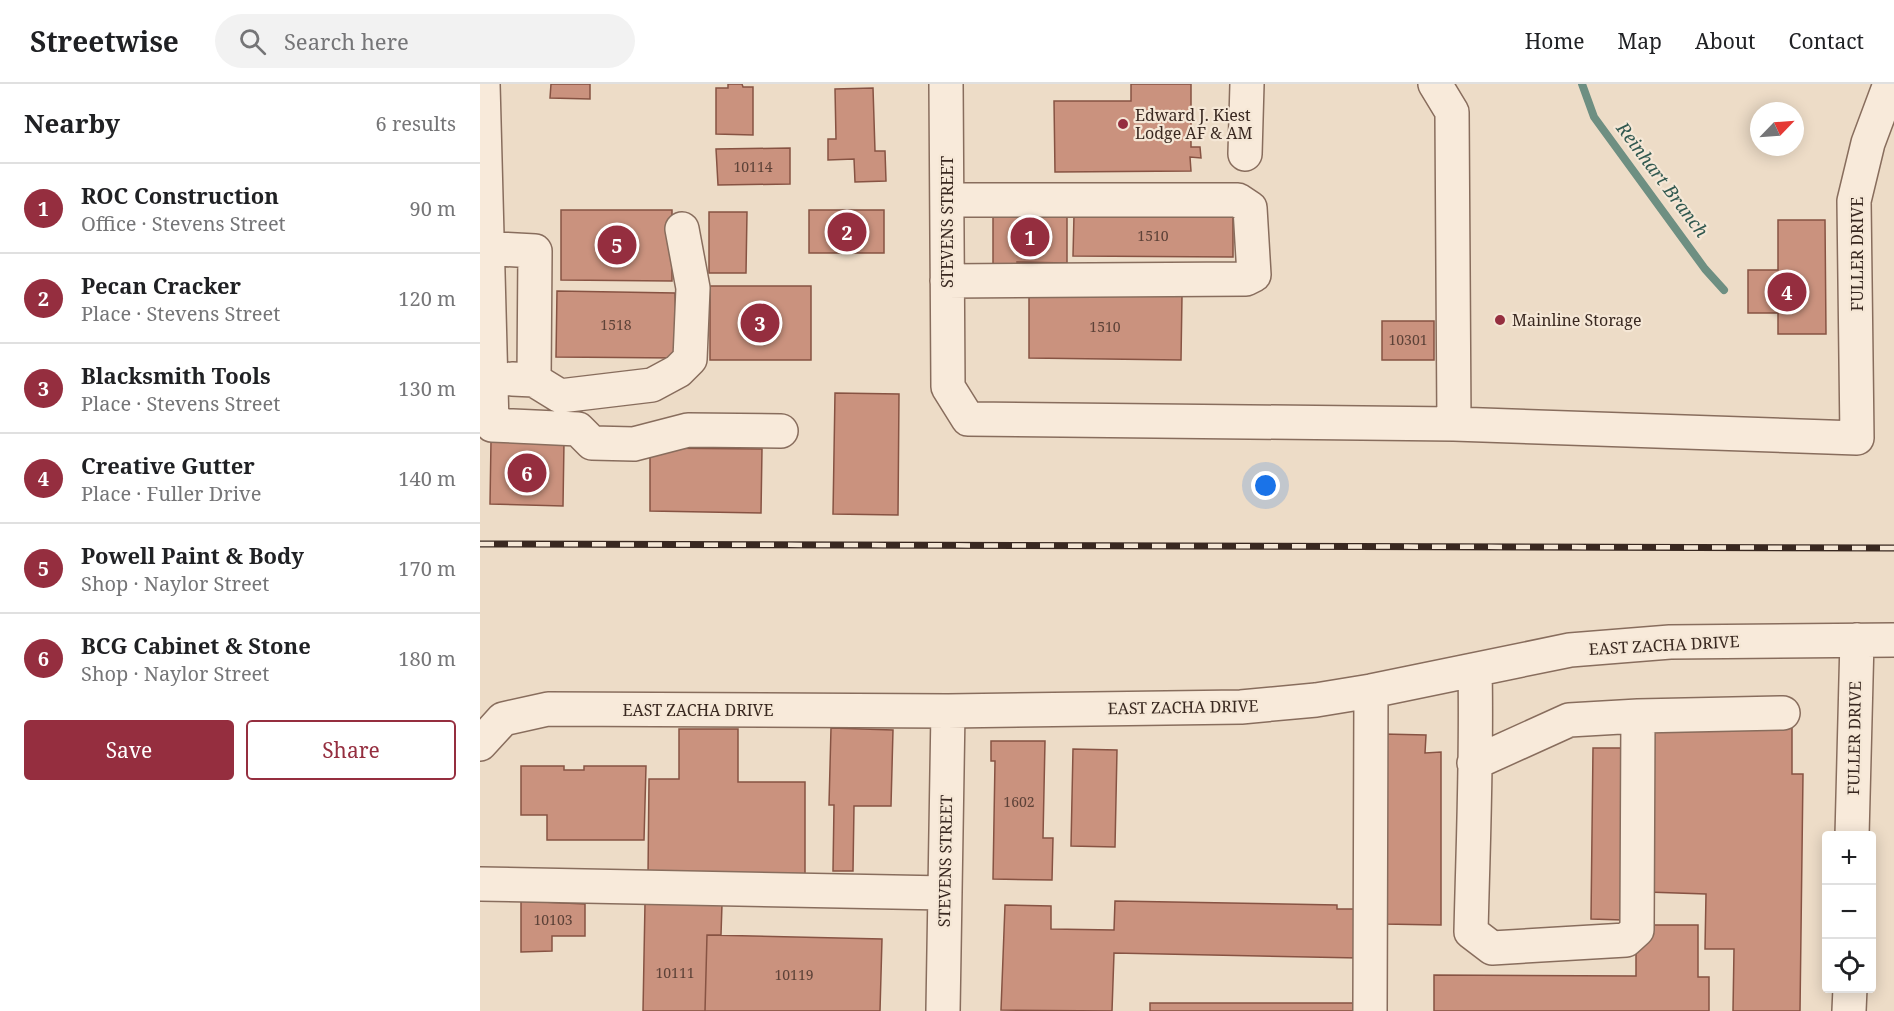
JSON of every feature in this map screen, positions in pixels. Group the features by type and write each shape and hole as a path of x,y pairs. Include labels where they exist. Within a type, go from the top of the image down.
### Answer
{"street":[{"path":"483,84 486,388 492,425 578,429 592,443 634,444 688,430 781,431"},
{"name":"STEVENS STREET","path":"946,84 948,387 968,418 1454,424"},
{"path":"1245,154 1247,84"},
{"path":"1435,84 1452,112 1454,424"},
{"name":"FULLER DRIVE","path":"1454,424 1857,438 1854,201 1868,143 1890,84"},
{"path":"947,200 1238,200 1250,208 1254,275 1246,279 948,281"},
{"path":"486,388 534,380 560,396 652,385 678,371 690,359 693,288 682,229"},
{"path":"483,248 535,251 534,380"},
{"name":"FULLER DRIVE","path":"1852,831 1857,640"},
{"name":"EAST ZACHA DRIVE","path":"480,744 503,719 548,709 948,711 1241,707 1371,692 1570,650 1670,642 1894,640"},
{"path":"1475,670 1477,732 1474,763 1471,932 1492,948 1626,940 1637,930 1638,716"},
{"path":"1370,1011 1371,692"},
{"name":"STEVENS STREET","path":"943,1011 948,711"},
{"path":"1474,763 1569,720 1783,712"},
{"path":"480,884 945,893"},
{"path":"1849,1011 1850,993"}],"building":[{"path":"551,84 590,84 590,99 550,98"},
{"path":"728,84 753,87 753,135 716,134 716,88 728,88"},
{"name":"Edward J. Kiest Lodge AF & AM","path":"1131,84 1191,84 1191,147 1200,147 1201,158 1190,157 1191,171 1055,172 1054,101 1131,101"},
{"path":"873,88 875,151 885,151 886,181 855,182 854,159 828,160 828,139 836,139 835,89"},
{"path":"790,148 790,184 718,185 716,149"},
{"path":"561,210 672,210 672,281 561,280"},
{"path":"809,210 884,210 884,253 809,253"},
{"path":"709,212 747,212 746,273 709,273"},
{"path":"993,212 1067,212 1067,263 1017,262 1017,274 993,273"},
{"path":"1233,214 1233,257 1073,256 1074,215"},
{"path":"1778,220 1825,220 1826,334 1778,334 1778,313 1748,313 1748,270 1778,270"},
{"path":"710,286 811,286 811,360 710,360"},
{"path":"557,291 675,293 677,358 556,357"},
{"path":"1029,295 1182,296 1181,360 1029,358"},
{"path":"1382,321 1434,321 1434,360 1382,360"},
{"path":"835,393 899,394 898,515 833,514"},
{"path":"491,441 564,442 563,506 490,504"},
{"path":"650,448 762,449 761,513 650,511"},
{"path":"1650,725 1792,728 1792,774 1803,774 1800,1011 1733,1011 1734,949 1705,949 1706,894 1647,892"},
{"path":"831,728 893,730 891,806 854,806 853,871 833,871 834,805 829,805"},
{"path":"679,729 738,729 738,782 805,782 805,877 648,876 649,779 679,779"},
{"path":"1383,734 1426,735 1425,753 1441,752 1441,925 1383,924"},
{"path":"991,741 1045,741 1043,838 1053,838 1052,880 993,879 995,761 991,761"},
{"path":"1593,748 1625,748 1623,920 1591,919"},
{"path":"1073,749 1117,750 1115,847 1071,846"},
{"path":"521,766 564,766 564,770 584,770 584,766 646,766 644,840 547,840 547,815 521,815"},
{"path":"521,901 585,904 585,936 552,936 552,951 521,952"},
{"path":"1115,901 1337,905 1337,909 1360,909 1359,958 1114,953 1112,1011 1001,1010 1005,905 1051,906 1051,929 1114,930"},
{"path":"645,903 722,904 721,935 707,935 705,1011 643,1011"},
{"path":"1643,925 1698,925 1698,977 1709,977 1709,1011 1434,1011 1434,975 1636,976 1636,940"},
{"path":"707,935 882,939 880,1011 705,1011"},
{"path":"1150,1003 1359,1003 1359,1011 1150,1011"}],"waterway":[{"name":"Reinhart Branch","path":"1582,84 1594,117 1705,269 1724,290"}],"railway":[{"path":"480,544 1894,548"}],"place":[{"name":"Edward J. Kiest Lodge AF & AM","path":"1123,124"},
{"name":"Pecan Cracker","path":"847,232"},
{"name":"ROC Construction","path":"1030,237"},
{"name":"Powell Paint & Body","path":"617,245"},
{"name":"Creative Gutter","path":"1787,292"},
{"name":"Mainline Storage","path":"1500,320"},
{"name":"Blacksmith Tools","path":"760,323"},
{"name":"BCG Cabinet & Stone","path":"527,473"}]}
